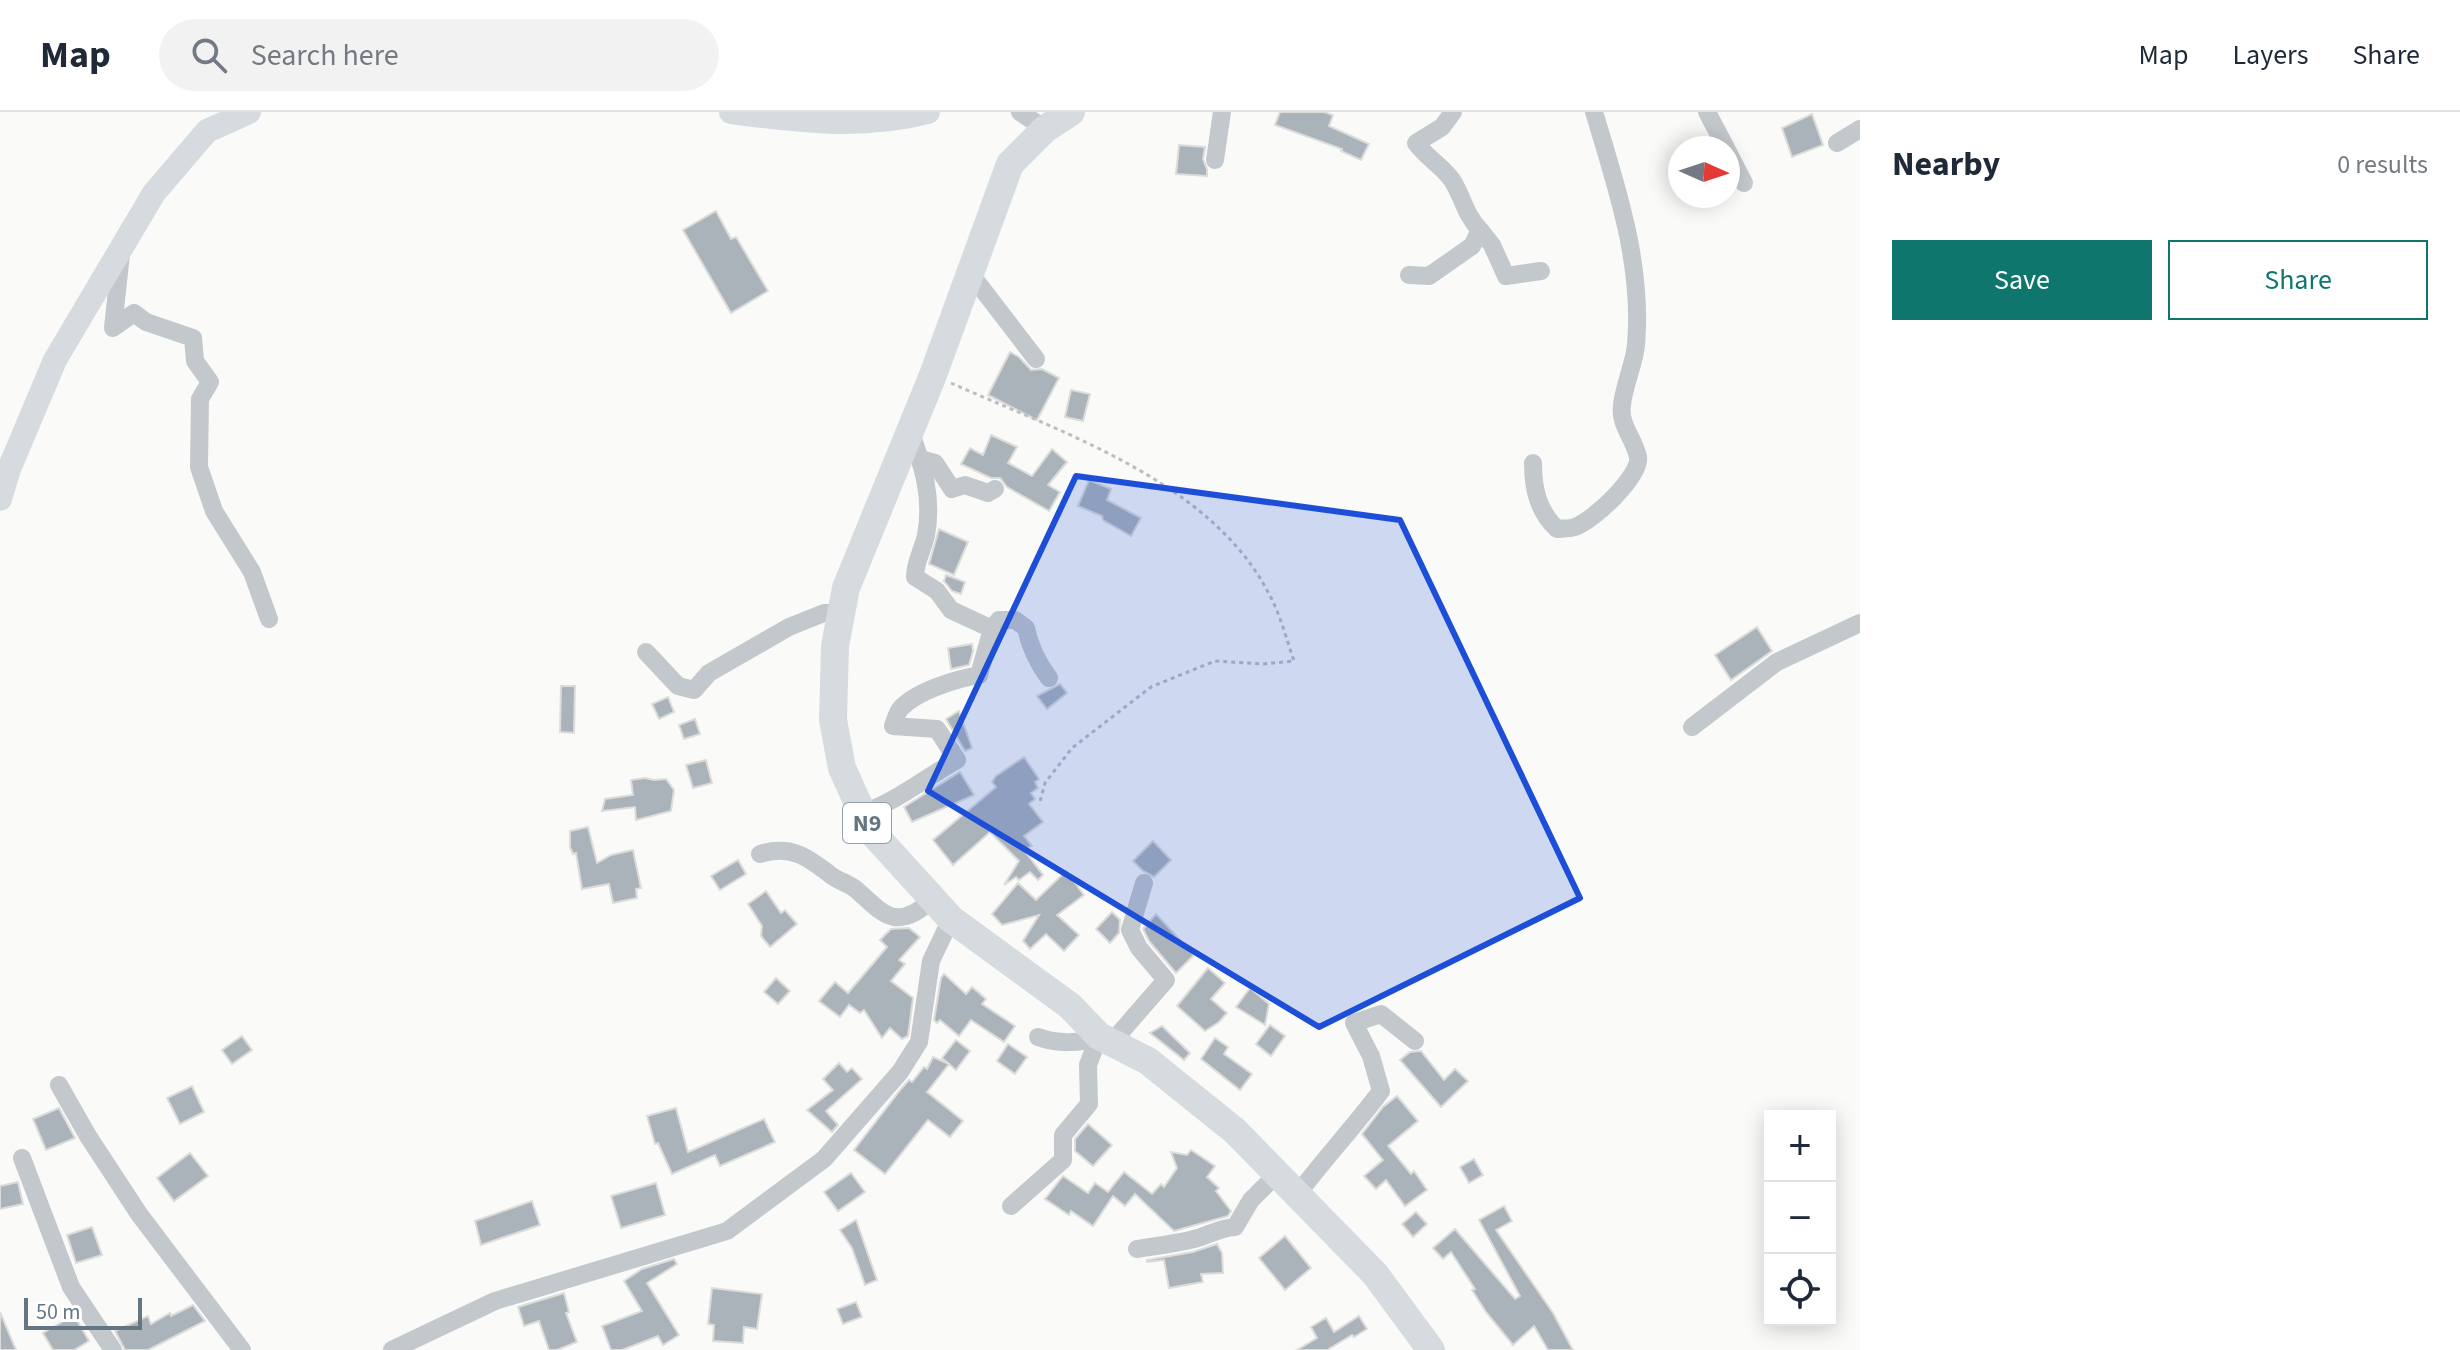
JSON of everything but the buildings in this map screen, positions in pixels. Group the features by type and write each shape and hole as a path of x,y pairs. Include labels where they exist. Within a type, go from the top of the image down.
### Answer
{"highway":[{"name":"N9","path":"1071,112 1045,129 1010,164 933,375 846,588 835,646 833,720 842,768 870,830 942,909 1070,1006 1106,1039 1148,1061 1235,1131 1375,1274 1431,1350"}],"main road":[{"path":"0,499 9,469 55,360 154,193 207,131 249,112"},
{"path":"731,112 785,120 857,122 903,119 928,112"}],"street":[{"path":"1020,112 1045,129"},
{"path":"1215,160 1222,112"},
{"path":"1453,112 1442,127 1416,143 1451,179 1469,219 1492,245 1506,276 1541,271"},
{"path":"1533,463 1533,483 1544,516 1557,529 1577,527 1596,513 1635,473 1638,458 1623,421 1621,407 1636,348 1636,276 1614,177 1594,112"},
{"path":"1707,112 1720,136"},
{"path":"1837,143 1860,129"},
{"path":"1740,175 1744,183"},
{"path":"1409,275 1429,276 1472,246 1480,230"},
{"path":"122,248 113,328 134,313 146,322 193,338 195,361 210,382 200,399 199,467 214,511 252,572 269,619"},
{"path":"970,273 1036,359"},
{"path":"910,431 924,470 928,504 926,536 915,564 915,577 937,591 951,610 992,629"},
{"path":"920,459 935,463 952,489 965,485 988,493 995,489"},
{"path":"646,652 678,686 694,690 709,673 789,627 824,613 843,613"},
{"path":"863,813 889,803 957,760 937,729 893,726 900,709 909,703 951,680 979,675 992,629 999,620 1015,620 1026,628 1037,662 1049,678"},
{"path":"1692,727 1777,662 1860,623"},
{"path":"392,1350 495,1301 727,1231 824,1159 900,1072 919,1042 942,909 894,917 808,857 795,851 774,849 760,854"},
{"path":"1011,1206 1063,1160 1063,1135 1089,1104 1088,1065 1106,1039 1166,980 1139,948 1130,930 1144,883"},
{"path":"1297,1195 1326,1157 1353,1130 1381,1091 1371,1056 1354,1023 1381,1014 1415,1041"},
{"path":"1038,1037 1077,1042 1106,1039"},
{"path":"59,1085 139,1214 242,1350"},
{"path":"22,1158 71,1287 113,1350"},
{"path":"1137,1249 1189,1241 1220,1228 1235,1227 1251,1200 1277,1174"}],"path":[{"path":"933,375 1120,459 1186,497 1253,567 1270,593 1294,661 1262,664 1215,661 1151,687 1072,748 1045,783 1039,805"}],"highlighted area":[{"path":"1076,476 1400,520 1580,898 1319,1027 928,791"}]}
